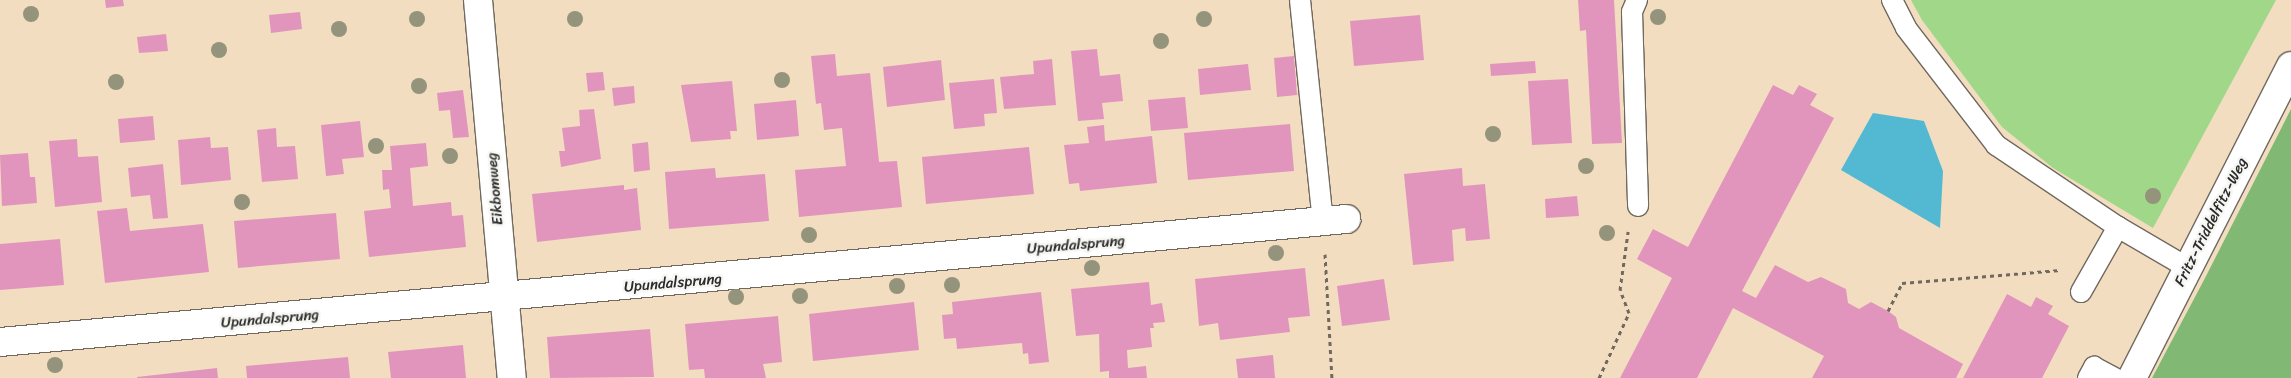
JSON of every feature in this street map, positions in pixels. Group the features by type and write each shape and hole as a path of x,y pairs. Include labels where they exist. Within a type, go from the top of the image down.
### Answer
{"street":[{"name":"Eikbomweg","path":"478,0 512,378"},
{"name":"Fritz-Triddelfitz-Weg","path":"2132,378 2291,66"},
{"name":"Upundalsprung","path":"0,342 505,298 1334,221"}],"lane":[{"path":"1300,0 1334,221"},
{"path":"1637,0 1632,12 1638,206"},
{"path":"1892,0 1906,28 1996,145 2118,227 2188,268"},
{"path":"2081,292 2118,227"},
{"path":"2088,378 2094,367 2115,378"}],"path":[{"path":"1599,378 1630,313 1620,290 1629,228 1638,206"},
{"path":"1332,378 1334,221"},
{"path":"1888,310 1902,283 2096,267"}],"green space":[{"path":"1911,0 2276,0 2153,228 2053,168 2002,127 1922,20"},
{"path":"2291,109 2291,378 2152,378 2204,280"}],"water":[{"path":"1873,113 1924,121 1943,171 1940,228 1841,170"}],"building":[{"path":"105,0 123,0 124,6 106,8"},
{"path":"1578,0 1614,0 1622,143 1592,144 1586,30 1580,31"},
{"path":"300,12 302,29 271,33 269,15"},
{"path":"1420,15 1424,60 1354,66 1350,21"},
{"path":"166,34 168,51 139,53 137,37"},
{"path":"1097,49 1100,76 1120,74 1123,101 1102,103 1104,119 1078,121 1071,51"},
{"path":"835,54 837,76 870,73 879,162 897,161 902,207 799,217 795,170 846,166 842,128 824,130 821,103 816,104 811,56"},
{"path":"1294,56 1297,95 1277,97 1274,58"},
{"path":"1052,59 1056,105 1004,109 1000,77 1034,74 1033,61"},
{"path":"941,60 945,100 887,107 883,67"},
{"path":"1535,61 1536,73 1491,76 1490,64"},
{"path":"1248,64 1251,90 1200,95 1198,69"},
{"path":"603,72 605,90 588,92 586,73"},
{"path":"994,79 997,113 984,114 985,126 954,129 949,83"},
{"path":"1568,79 1572,143 1532,145 1528,81"},
{"path":"732,81 737,131 730,131 731,139 691,142 681,85"},
{"path":"1773,85 1793,95 1799,85 1817,94 1810,105 1834,118 1742,291 1756,298 1775,265 1808,282 1821,277 1846,289 1848,303 1859,309 1871,302 1888,311 1896,317 1899,328 1963,364 1956,378 1812,378 1824,356 1733,308 1697,378 1620,378 1672,278 1637,259 1653,229 1688,247"},
{"path":"634,86 635,103 614,106 612,88"},
{"path":"463,90 469,137 453,138 450,110 439,111 437,93"},
{"path":"1185,97 1188,128 1151,131 1148,100"},
{"path":"796,100 799,136 757,140 754,104"},
{"path":"594,109 601,159 561,167 559,151 565,151 562,128 580,126 579,110"},
{"path":"153,116 155,140 120,143 118,119"},
{"path":"360,121 364,157 342,159 344,174 326,176 321,125"},
{"path":"1290,124 1294,171 1188,180 1184,133"},
{"path":"1104,125 1105,141 1152,136 1157,183 1080,191 1079,183 1069,184 1064,145 1089,143 1087,127"},
{"path":"276,128 277,147 295,146 298,179 262,182 257,130"},
{"path":"210,137 211,148 228,147 231,180 181,185 178,140"},
{"path":"77,139 78,157 98,156 102,202 55,207 49,141"},
{"path":"648,142 650,170 634,172 632,144"},
{"path":"426,143 428,166 410,168 413,206 451,202 452,216 463,215 466,247 369,257 364,211 391,208 389,189 383,190 382,170 392,170 390,146"},
{"path":"1029,147 1034,194 926,204 922,157"},
{"path":"28,153 30,177 35,177 37,203 2,206 0,155"},
{"path":"163,164 168,218 153,219 150,195 131,197 128,168"},
{"path":"715,168 716,178 765,174 769,221 669,229 665,172"},
{"path":"1462,168 1463,186 1485,184 1490,239 1466,241 1465,228 1452,230 1454,261 1413,265 1404,174"},
{"path":"624,185 624,190 637,188 641,230 537,242 532,194"},
{"path":"1577,196 1579,216 1546,218 1545,199"},
{"path":"127,208 130,231 203,224 209,272 105,283 97,211"},
{"path":"336,213 340,259 238,268 234,221"},
{"path":"60,239 64,285 0,290 0,244"},
{"path":"1305,268 1310,316 1288,318 1290,332 1220,340 1218,323 1199,326 1195,279"},
{"path":"1384,279 1390,320 1342,326 1337,286"},
{"path":"1149,282 1151,305 1162,303 1165,322 1153,323 1154,328 1150,328 1152,347 1127,350 1128,368 1146,366 1147,378 1109,378 1109,371 1100,372 1099,334 1076,336 1071,289"},
{"path":"1041,292 1049,362 1029,364 1028,353 1023,354 1022,343 957,349 956,338 944,339 942,315 953,314 952,302"},
{"path":"2007,294 2031,307 2036,297 2053,306 2048,314 2069,326 2042,378 1963,378"},
{"path":"914,302 919,350 813,361 809,314"},
{"path":"778,316 782,362 763,364 766,378 705,378 704,369 689,370 685,324"},
{"path":"650,329 654,377 550,378 547,337"},
{"path":"463,345 466,378 391,378 388,352"},
{"path":"1273,355 1275,378 1238,378 1236,359"},
{"path":"348,357 350,378 247,378 246,366"},
{"path":"217,368 218,378 137,378 137,377"}]}
